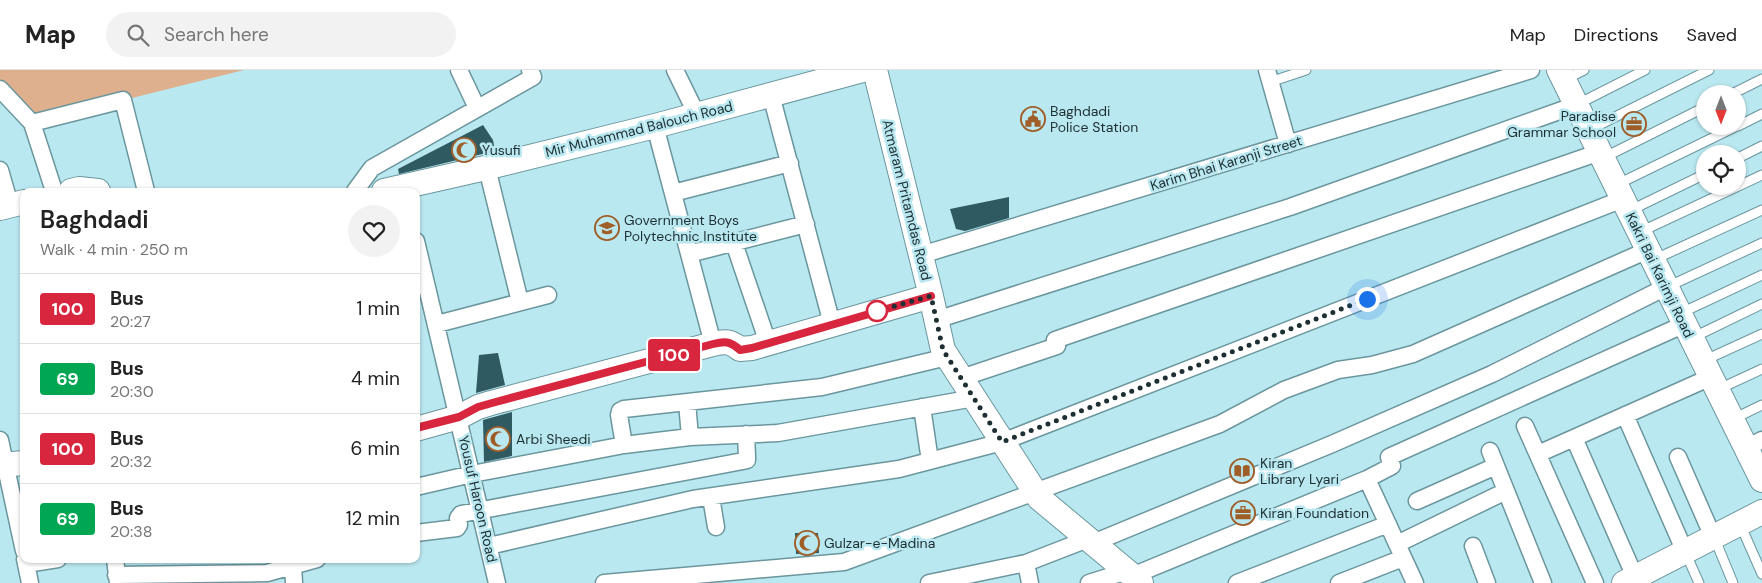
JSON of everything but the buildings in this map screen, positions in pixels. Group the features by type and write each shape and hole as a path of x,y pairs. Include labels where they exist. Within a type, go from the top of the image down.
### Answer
{"street":[{"path":"459,70 477,108"},
{"path":"675,70 696,115"},
{"name":"Mir Muhammad Balouch Road","path":"405,188 655,126 863,70"},
{"name":"Atmaram Pritamdas Road","path":"874,70 943,350 1038,498 1133,577"},
{"name":"Karim Bhai Karanji Street","path":"921,255 1532,70"},
{"path":"357,188 372,168 536,72"},
{"name":"Kakri Bai Karimji Road","path":"1569,74 1576,105 1710,376 1732,419 1754,444 1762,480"},
{"path":"1269,76 1288,144"},
{"path":"0,89 32,122 53,188"},
{"path":"771,95 832,324"},
{"path":"32,122 123,100 145,188"},
{"path":"936,320 1290,207 1576,105"},
{"path":"655,126 713,344"},
{"path":"420,486 472,474 624,445 690,437 778,432 922,407 968,388 1057,346 1055,340 1601,155"},
{"path":"673,193 790,163"},
{"path":"487,168 520,302"},
{"path":"0,170 11,205"},
{"path":"489,546 684,502 899,470 1002,442 1622,198"},
{"path":"689,254 806,224"},
{"path":"734,242 768,343"},
{"path":"604,583 844,562 1220,424 1284,390 1338,370 1372,365 1412,354 1647,248"},
{"name":"Yousuf Haroon Road","path":"420,257 497,583"},
{"path":"928,583 1026,563 1090,541 1332,444 1483,378 1666,287"},
{"path":"437,324 548,296"},
{"path":"420,427 459,417 478,407 492,403 713,344 727,341 740,350 931,296"},
{"path":"1088,583 1133,577 1368,479 1392,466 1389,457 1685,325"},
{"path":"624,445 620,411 822,387 947,356"},
{"path":"1538,454 1710,376"},
{"path":"687,402 690,437"},
{"path":"922,407 930,461"},
{"path":"1624,415 1685,552"},
{"path":"1526,426 1595,583"},
{"path":"420,533 457,528 459,524 458,518 461,514 747,460 746,434"},
{"path":"1574,438 1632,581 1762,512"},
{"path":"0,440 10,464 20,527"},
{"path":"1678,457 1713,537"},
{"path":"1417,501 1493,459 1543,583"},
{"path":"1368,479 1415,583"},
{"path":"1340,583 1506,491"},
{"path":"711,497 716,527"},
{"path":"1237,583 1388,524"},
{"path":"1473,546 1488,583"},
{"path":"26,563 30,583"},
{"path":"116,572 259,578 266,573 301,563"},
{"path":"1026,563 1030,583"},
{"path":"293,565 294,583"}],"lane":[{"path":"1269,76 1306,70"},
{"path":"1576,105 1645,70"},
{"path":"1589,130 1709,70"},
{"path":"1746,87 1762,79"},
{"path":"1601,155 1696,111"},
{"path":"1746,122 1762,114"},
{"path":"1622,198 1723,135"},
{"path":"1746,154 1762,146"},
{"path":"1647,248 1762,175"},
{"path":"1622,198 1696,177"},
{"path":"1647,248 1762,210"},
{"path":"1666,287 1762,243"},
{"path":"1685,325 1762,275"},
{"path":"1685,325 1762,304"},
{"path":"1710,376 1762,334"},
{"path":"1710,376 1762,369"},
{"path":"1732,419 1762,405"},
{"path":"1740,524 1762,574"},
{"path":"1713,537 1733,583"},
{"path":"1685,552 1699,583"}],"shaded area":[{"path":"0,70 244,70 32,123 0,89"}],"bus line":[{"name":"100","path":"420,427 459,417 478,407 492,403 713,344 727,341 740,350 752,348 931,296"}],"place":[{"name":"Baghdadi Police Station","path":"1033,119"},
{"name":"Paradise Grammar School","path":"1634,124"},
{"name":"Yusufi","path":"464,150"},
{"name":"Government Boys Polytechnic Institute","path":"607,228"},
{"name":"Arbi Sheedi","path":"498,439"},
{"name":"Kiran Library Lyari","path":"1242,471"},
{"name":"Kiran Foundation","path":"1243,513"},
{"name":"Gulzar-e-Madina","path":"807,543"}],"route":[{"path":"877,311 931,296 943,350 1002,442 1367,299"}]}
